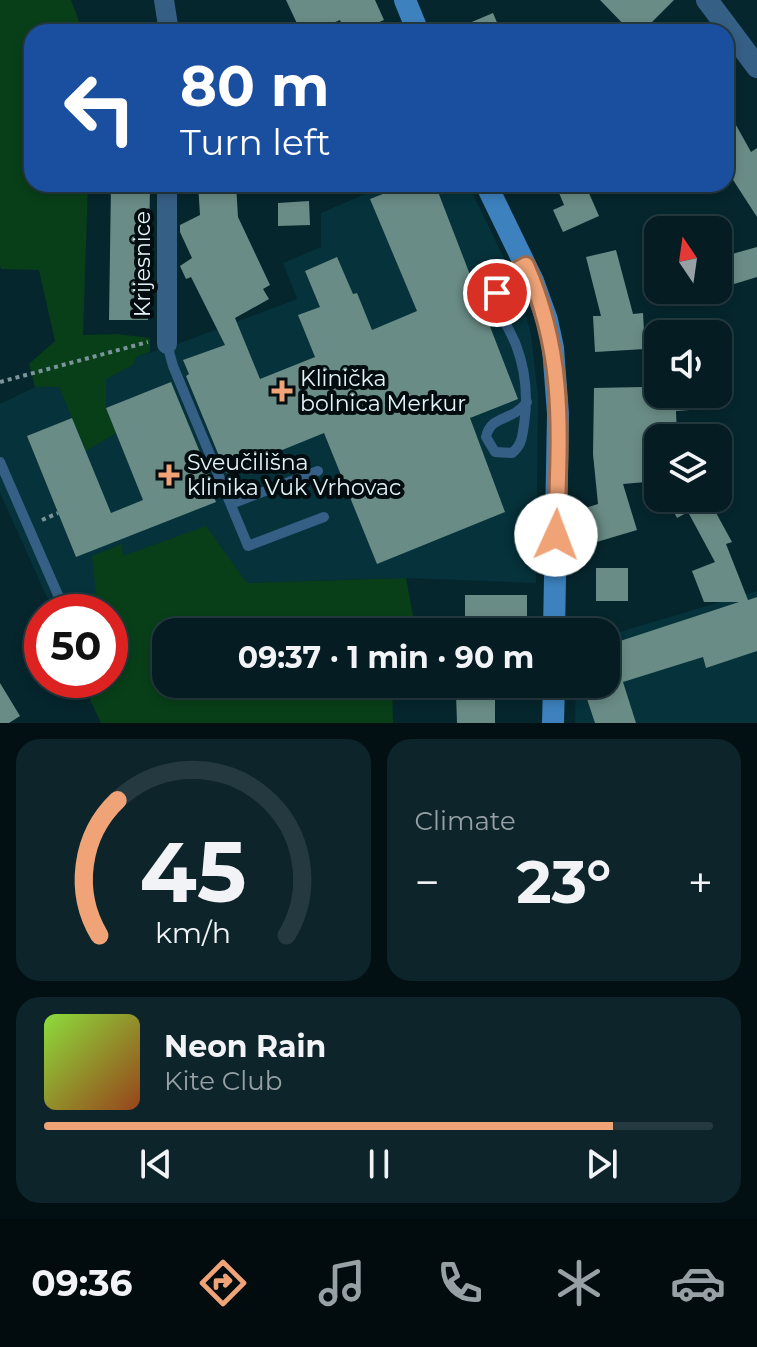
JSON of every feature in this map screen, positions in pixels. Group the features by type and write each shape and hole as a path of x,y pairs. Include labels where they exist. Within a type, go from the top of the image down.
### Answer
{"main road":[{"path":"405,0 415,24"},
{"path":"490,192 526,265 547,320 557,374 559,459 554,618"},
{"path":"553,723 554,698"}],"street":[{"path":"164,0 168,24"},
{"path":"707,0 725,24"},
{"path":"734,36 757,67"},
{"name":"Krijesnice","path":"159,343 167,192"}],"lane":[{"path":"526,265 506,276 497,293 501,315 516,345 527,402 517,450 506,455 495,452 487,443 489,426 499,419 515,416 527,402"},
{"path":"159,343 173,366 248,546 324,517"},
{"path":"0,462 58,594"},
{"path":"231,504 318,471"}],"path":[{"path":"0,382 159,343"}],"shaded area":[{"name":"Klinička bolnica Merkur","path":"370,192 472,192 517,285 531,334 538,396 536,583 406,578 247,583 128,596 45,594 0,493 0,404 35,387 175,345 297,299 283,263 321,247 321,213"},
{"path":"757,591 757,723 575,723 576,698 620,698 620,632"}],"green space":[{"path":"0,0 71,0 80,24 24,24 24,192 88,192 83,335 117,334 150,338 150,352 136,357 133,365 106,379 106,408 116,433 86,451 59,387 35,387 29,364 55,341 39,270 1,269"},
{"path":"206,526 247,583 406,578 413,618 152,618 152,698 392,698 393,723 101,723 89,698 128,698 128,594 92,594 96,593 92,556 122,544 123,556"}],"building":[{"path":"286,0 375,0 384,20 375,24 342,24 340,20 331,24 297,24"},
{"path":"600,0 674,0 650,24 623,24"},
{"path":"493,13 498,24 467,24"},
{"path":"734,121 751,152 757,148 757,217 734,181"},
{"path":"111,192 150,192 148,320 109,320"},
{"path":"199,192 236,192 238,217 270,285 263,289 269,299 235,318 260,379 315,357 298,315 320,307 305,271 337,257 353,294 357,293 372,330 417,311 370,199 388,192 438,192 518,399 470,418 505,512 377,564 324,433 226,473 186,376 189,374 183,360 225,345 191,277 186,279 180,266 192,258 180,225 200,215"},
{"path":"559,192 588,192 599,216 563,232 553,210 564,205"},
{"path":"309,201 310,225 278,226 278,203"},
{"path":"757,247 757,277 732,285 732,254"},
{"path":"616,250 633,314 643,313 644,349 595,352 593,316 601,316 586,257"},
{"name":"Sveučilišna klinika Vuk Vrhovac","path":"171,382 211,479 207,481 216,502 76,557 27,436 72,418 111,513 143,500 106,408"},
{"path":"643,387 644,408 690,410 676,411 676,424 644,424 644,482 623,484 637,530 590,544 579,510 598,504 593,454 594,388"},
{"path":"674,512 688,512 677,518"},
{"path":"688,512 716,512 732,542 726,544 748,600 757,597 757,651 706,668 703,657 623,682 636,723 595,723 587,698 620,698 620,641 739,602 704,602 692,571 715,562"},
{"path":"596,568 628,568 628,601 596,601"},
{"path":"465,595 527,595 527,618 465,618"},
{"path":"0,683 20,716 9,723 0,723"},
{"path":"456,698 495,698 495,723 457,723"}],"place":[{"name":"Klinička bolnica Merkur","path":"282,391"},
{"name":"Sveučilišna klinika Vuk Vrhovac","path":"169,475"}],"route":[{"path":"497,293 506,276 526,265 547,320 558,394 556,535"}]}
